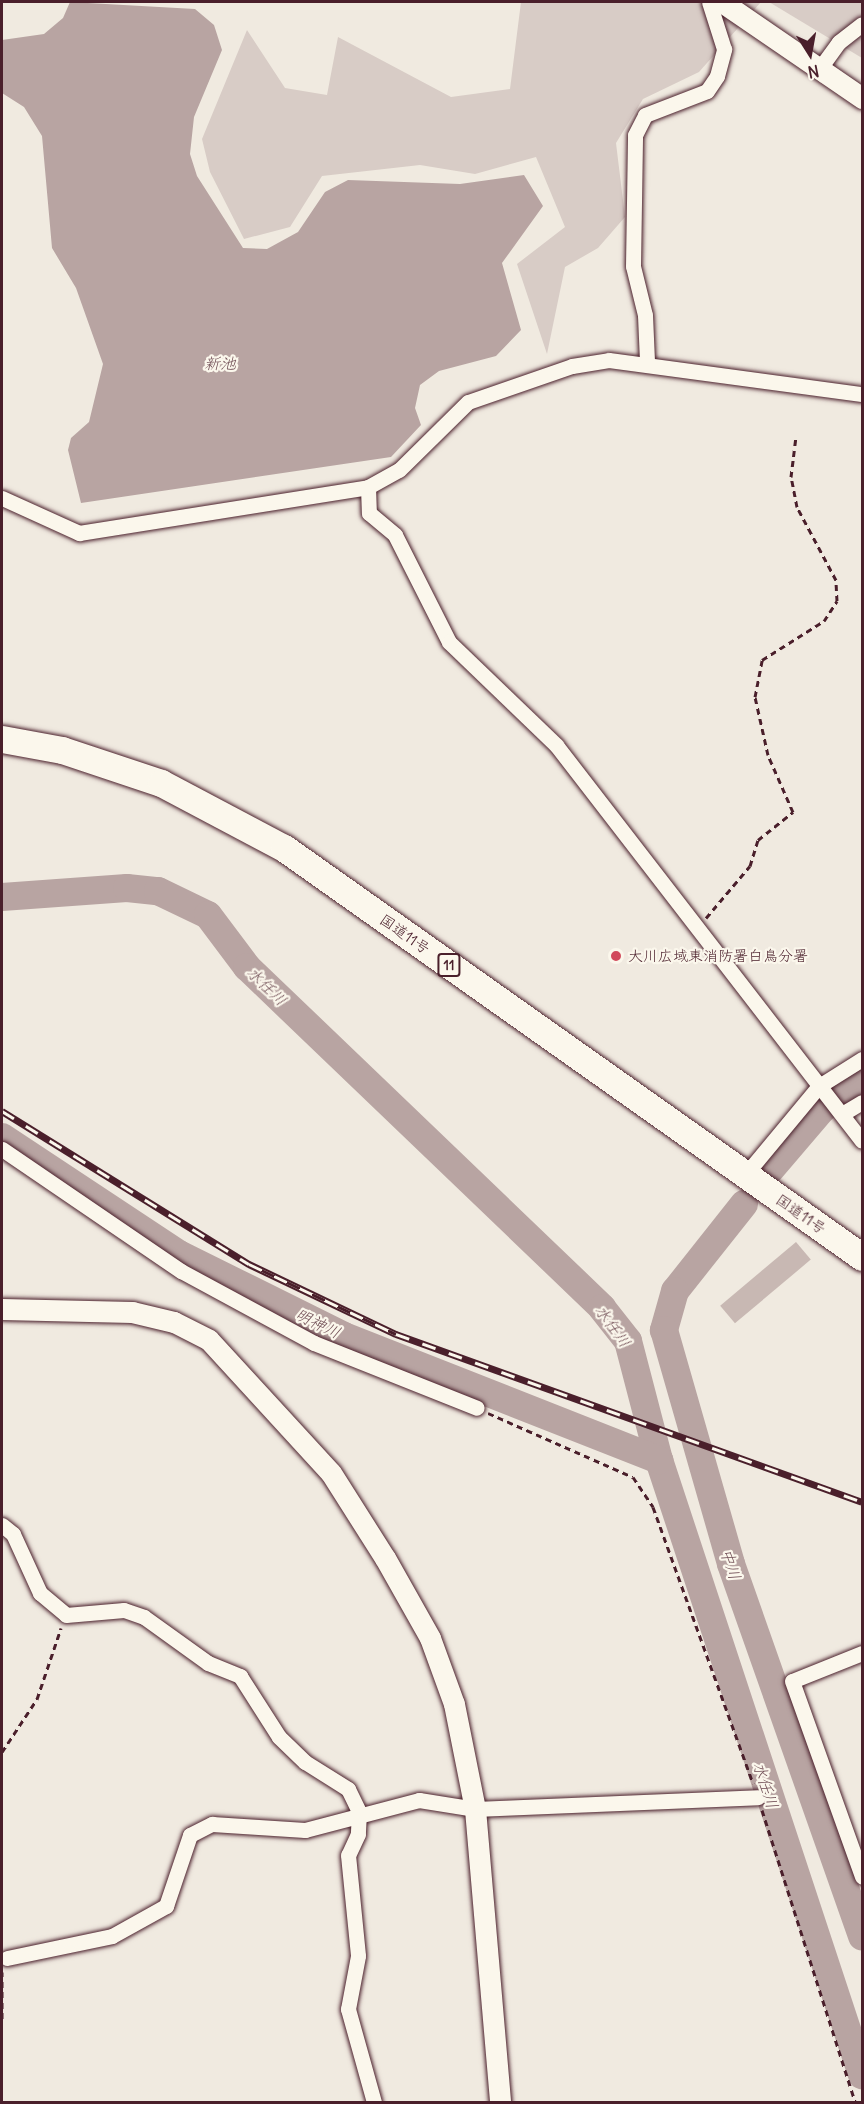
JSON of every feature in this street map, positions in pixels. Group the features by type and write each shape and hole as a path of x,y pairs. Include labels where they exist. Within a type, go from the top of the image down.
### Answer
{"highway":[{"name":"国道11号","path":"2,739 62,750 161,783 284,848 862,1257"}],"street":[{"path":"647,361 645,315 633,266 635,135 645,115 707,91 717,76 724,50 709,2"},
{"path":"722,2 862,98"},
{"path":"820,68 839,42 862,24"},
{"path":"2,498 79,533 368,487 399,470 468,402 572,366 647,361 862,394"},
{"path":"368,487 369,513 395,535 449,642 556,745 699,926 862,1141"},
{"path":"744,1175 821,1089 862,1059"},
{"path":"842,1114 862,1102"},
{"path":"2,1149 181,1271 314,1343 477,1408"},
{"path":"2,1309 132,1312 174,1322 209,1340 270,1400 331,1473 430,1638 453,1704 475,1809 500,2103"},
{"path":"2,1525 13,1534 40,1593 66,1615 124,1610 144,1617 208,1662 240,1676 279,1737 305,1762 348,1789 359,1812 358,1834 348,1855 358,1945 348,2009 374,2103"},
{"path":"862,1653 792,1681 862,1877"},
{"path":"7,1958 112,1936 166,1906 190,1835 212,1824 304,1830 359,1812 419,1800 475,1809 758,1797"}],"path":[{"path":"699,926 750,866 758,840 793,812 768,754 755,697 762,660 824,621 837,601 836,580 797,507 790,477 796,439"},
{"path":"477,1408 633,1477 653,1507 758,1797 855,2103"},
{"path":"2,1752 37,1699 66,1615"},
{"path":"2,2019 7,1958"}],"shaded area":[{"path":"521,2 761,2 699,72 643,99 616,143 625,217 598,248 565,267 547,354 517,264 565,227 536,157 475,174 420,165 322,176 290,227 244,239 210,172 202,139 247,30 285,88 327,95 338,37 451,97 510,89"},
{"path":"769,2 862,2 862,58"}],"water":[{"name":"新池","path":"70,2 195,9 214,25 222,50 194,117 190,154 197,176 243,248 267,249 298,232 325,192 348,180 460,184 524,175 543,206 502,263 521,330 496,356 439,371 420,385 415,408 421,425 391,457 81,503 68,450 71,438 89,422 103,364 76,288 52,248 42,136 24,107 2,93 2,40 44,34 63,18"}],"building":[{"path":"796,1242 811,1260 735,1323 720,1306"}],"waterway":[{"name":"水任川","path":"2,897 127,888 158,891 208,915 247,967 602,1308 628,1341 659,1460 862,2075"},
{"name":"中川","path":"771,1169 822,1109 862,1079"},
{"name":"明神川","path":"2,1137 179,1254 344,1336 659,1460"},
{"name":"中川","path":"744,1204 675,1291 664,1330 731,1564 862,1937"}],"railway":[{"path":"2,1111 249,1264 396,1334 862,1502"}],"place":[{"name":"大川広域東消防署白鳥分署","path":"616,956"}]}
